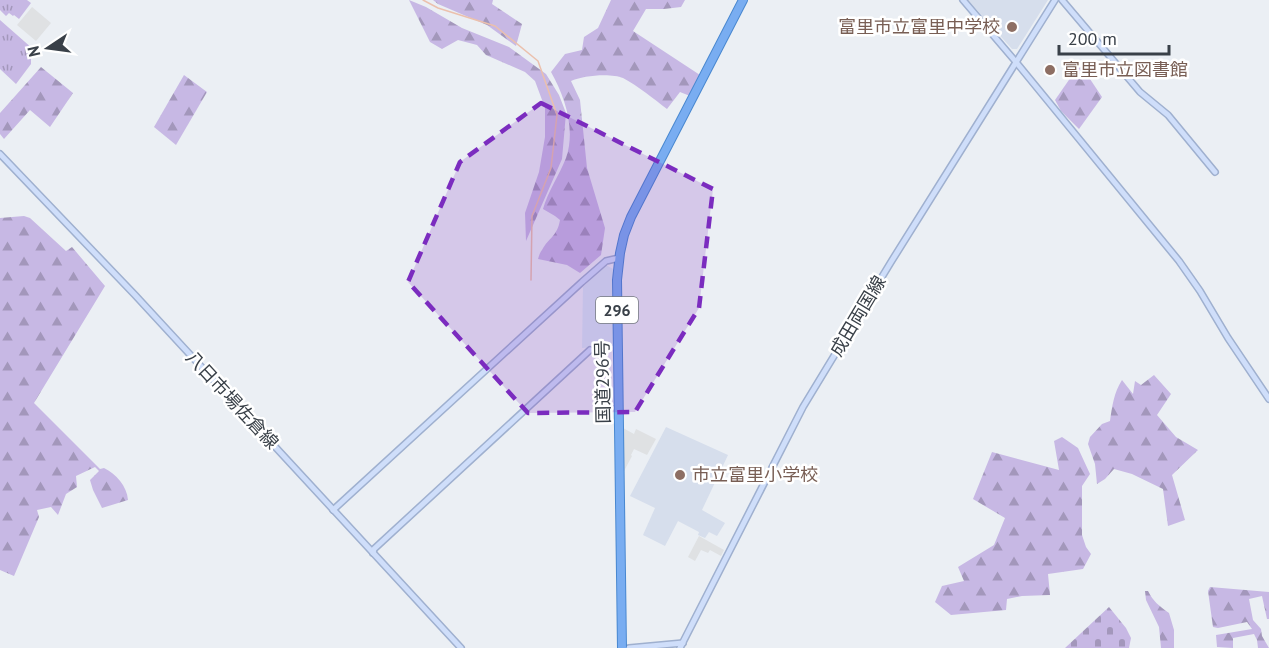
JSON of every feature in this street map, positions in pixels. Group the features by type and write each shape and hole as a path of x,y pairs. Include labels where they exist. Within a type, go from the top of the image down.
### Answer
{"highway":[{"name":"国道296号","path":"622,648 617,339 619,258 631,217 743,0"}],"main road":[{"path":"963,0 1187,271 1269,399"},
{"name":"成田両国線","path":"629,648 681,645 803,407 1054,0"},
{"path":"1062,0 1140,92 1168,116 1215,172"},
{"name":"八日市場佐倉線","path":"0,154 142,303 461,648"},
{"path":"333,510 582,282 599,263 613,256 619,258"},
{"path":"373,553 374,549 590,350"}],"highlighted area":[{"path":"541,103 713,189 699,308 635,412 528,413 408,282 460,162"}],"shaded area":[{"name":"富里市立富里中学校","path":"968,0 1048,0 1017,49 1012,49"},
{"path":"32,7 51,23 36,41 17,25"},
{"path":"606,265 613,269 613,346 582,348 583,287"},
{"name":"市立富里小学校","path":"666,427 728,455 702,510 725,523 717,536 709,532 705,538 698,535 699,532 678,521 665,546 643,535 655,508 630,496"},
{"path":"623,428 634,434 636,429 656,439 647,455 634,449 623,473"},
{"path":"699,536 724,550 721,556 710,550 708,553 701,550 695,561 688,557"}],"green space":[{"path":"0,0 27,0 31,3 19,19 9,13 6,16 0,10"},
{"path":"409,0 462,28 509,47 546,74 559,95 566,113 562,159 526,241 525,213 539,172 545,137 545,108 535,81 525,72 486,55 477,45 458,40 442,49 430,42"},
{"path":"433,0 493,0 492,4 522,24 516,46 487,25"},
{"path":"611,0 685,0 681,7 646,9 633,31 700,75 690,96 680,92 667,109 618,76 590,76 571,81 580,100 587,168 605,228 601,255 580,273 567,265 538,259 559,226 560,220 543,209 566,158 570,136 568,113 551,72 565,54 582,50 584,37 598,28"},
{"path":"0,20 33,49 31,64 16,84 0,69"},
{"path":"1080,64 1102,97 1079,129 1061,111 1055,100"},
{"path":"41,67 73,93 50,127 30,110 4,139 0,134 0,113"},
{"path":"184,75 207,92 176,145 154,127"},
{"path":"24,216 30,218 66,251 72,247 105,286 34,403 100,469 104,468 117,477 126,490 128,500 102,508 90,480 99,471 95,467 76,476 77,487 66,494 58,515 51,507 37,510 39,517 14,576 0,570 0,218"},
{"path":"1154,375 1171,394 1157,415 1176,437 1198,450 1172,475 1185,520 1168,526 1163,489 1132,474 1114,469 1097,484 1095,464 1088,444 1090,437 1102,424 1110,421 1115,395 1122,380 1133,394 1135,381 1141,385"},
{"path":"1062,437 1078,448 1090,474 1082,486 1082,535 1091,554 1083,569 1048,574 1050,595 1007,599 1006,610 951,615 935,602 942,586 964,581 958,567 994,545 1005,518 973,499 992,452 1059,470 1054,441"},
{"path":"1210,587 1269,592 1269,619 1267,619 1262,596 1249,599 1253,620 1261,629 1269,648 1258,648 1254,634 1233,638 1233,648 1217,647 1216,635 1252,629 1247,622 1213,627 1208,591"},
{"path":"1145,591 1148,591 1152,598 1169,613 1174,630 1174,648 1161,648 1159,627 1146,600"},
{"path":"1109,607 1131,638 1129,648 1065,648"}],"waterway":[{"path":"423,0 438,8 495,26 538,61 557,115 551,168 532,216 531,280"}],"place":[{"name":"富里市立富里中学校","path":"1012,27"},
{"name":"富里市立図書館","path":"1050,70"},
{"name":"市立富里小学校","path":"680,475"}]}
